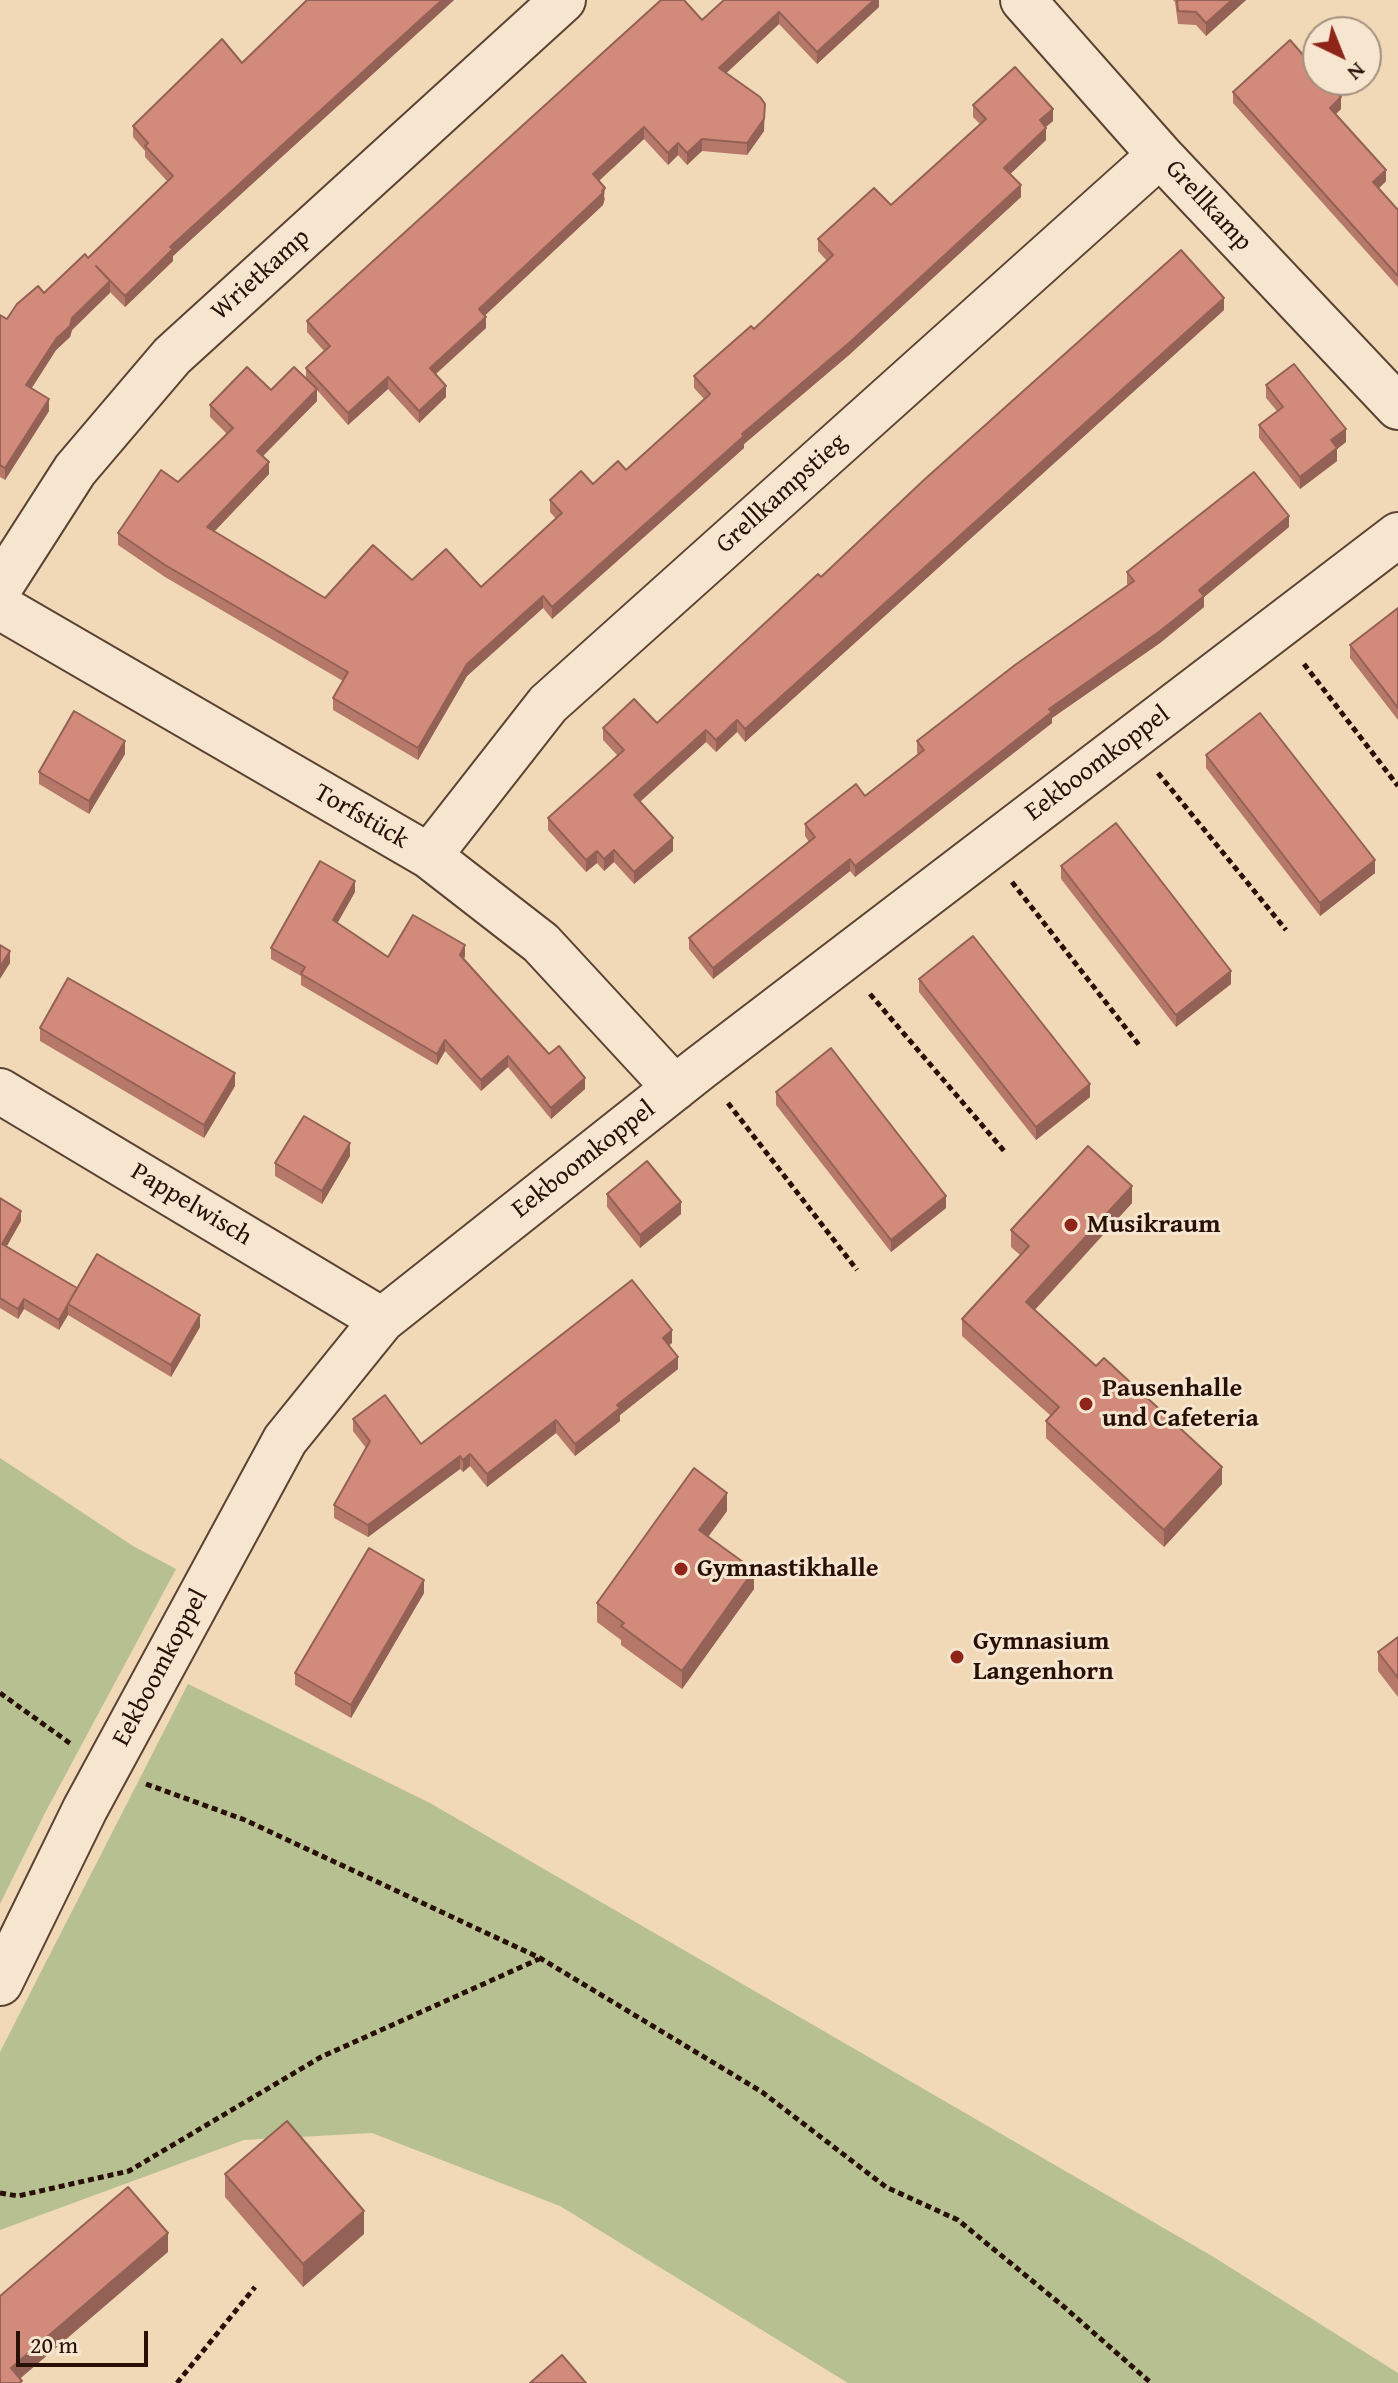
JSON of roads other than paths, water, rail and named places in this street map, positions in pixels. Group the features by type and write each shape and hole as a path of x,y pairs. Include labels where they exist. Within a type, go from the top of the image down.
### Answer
{"street":[{"name":"Wrietkamp","path":"0,587 75,470 172,356 563,0"},
{"name":"Grellkamp","path":"1023,0 1160,155 1398,407"},
{"name":"Grellkampstieg","path":"429,856 548,704 1160,155"},
{"name":"Eekboomkoppel","path":"0,1983 107,1769 285,1440 382,1320 688,1078 1398,535"},
{"name":"Torfstück","path":"0,607 429,856 541,943 688,1078"},
{"name":"Pappelwisch","path":"0,1091 382,1320"}],"place":[{"name":"Musikraum","path":"1071,1225"},
{"name":"Pausenhalle und Cafeteria","path":"1086,1404"},
{"name":"Gymnastikhalle","path":"681,1569"},
{"name":"Gymnasium Langenhorn","path":"957,1657"}]}
